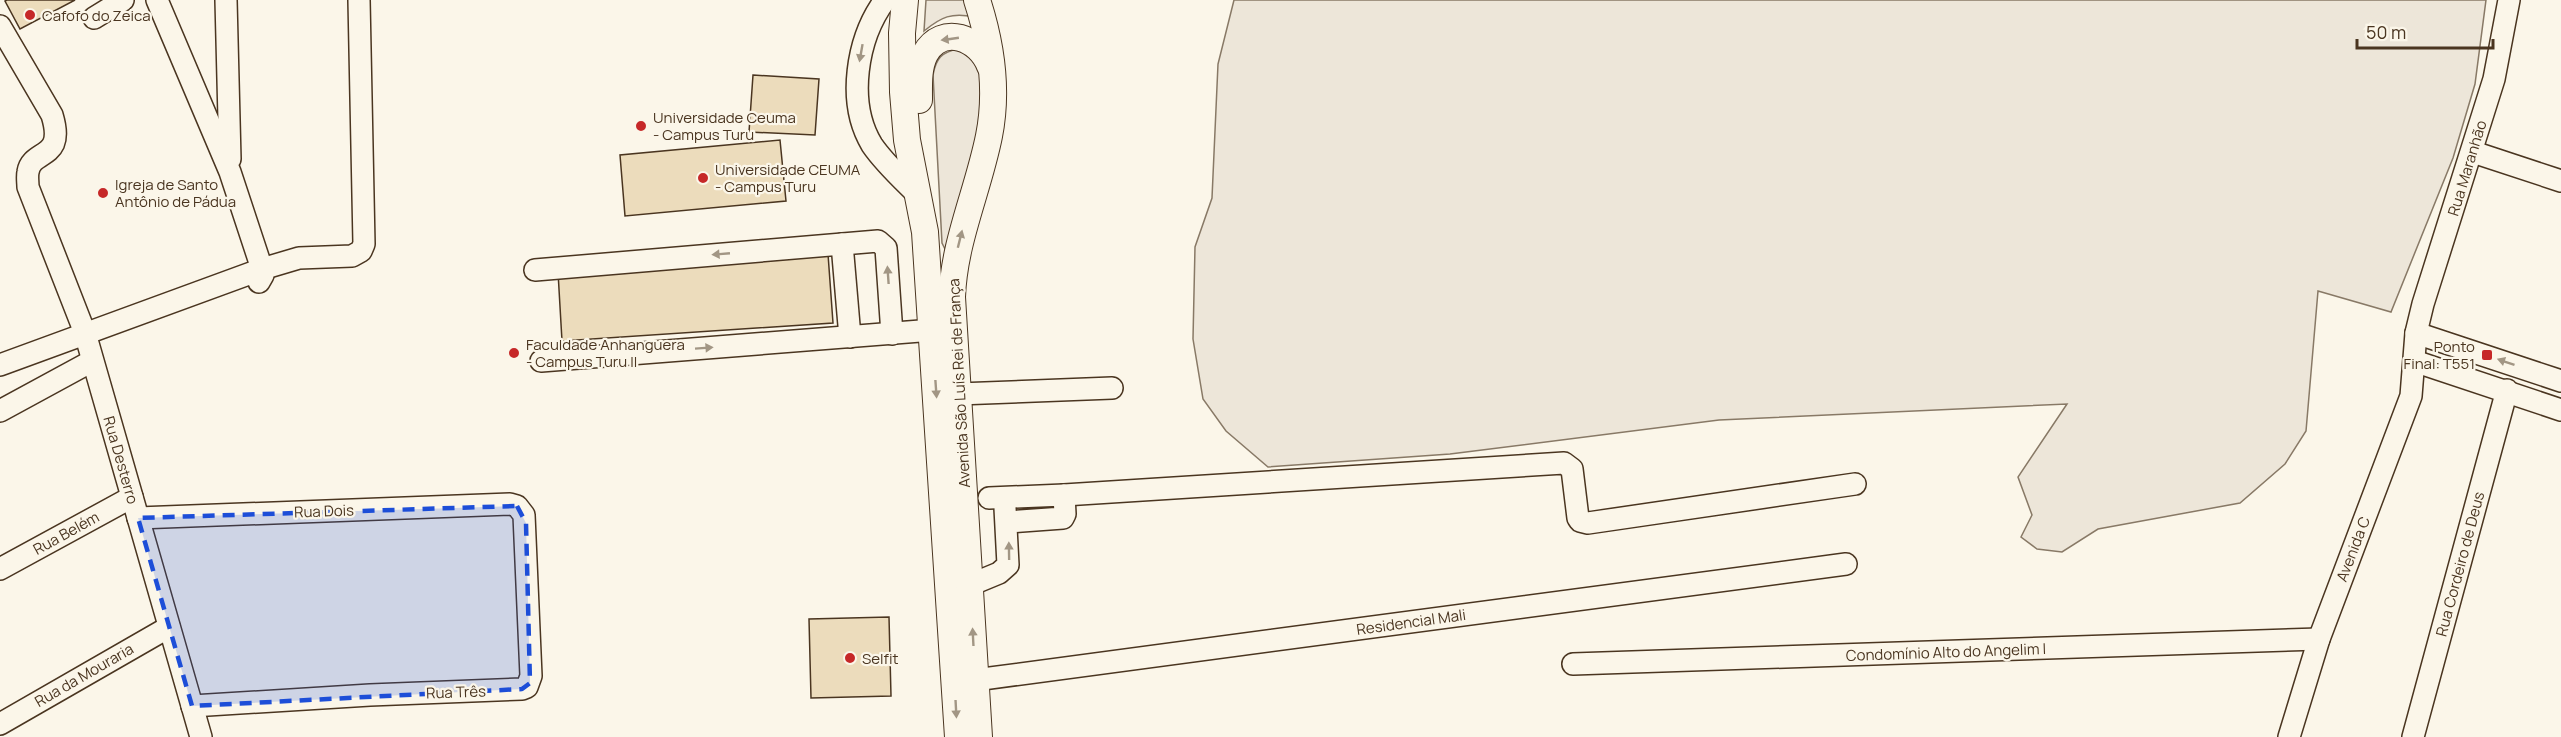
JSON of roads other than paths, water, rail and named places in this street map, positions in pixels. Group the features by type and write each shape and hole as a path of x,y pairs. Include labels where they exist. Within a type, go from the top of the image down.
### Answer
{"main road":[{"name":"Avenida São Luís Rei de França","path":"905,0 902,33 903,92 907,140 926,232 958,737"},
{"name":"Avenida São Luís Rei de França","path":"977,0 992,70 993,103 988,138 960,237 953,280 979,737"},
{"path":"919,196 919,74 925,55 939,41 951,38 966,39 981,48 992,70"}],"street":[{"path":"94,18 123,0"},
{"path":"157,0 230,172 262,269"},
{"path":"226,0 230,172"},
{"path":"0,365 262,269 299,258 352,256 361,251 364,244 359,0"},
{"path":"885,0 870,23 861,51 859,84 862,118 873,146 919,196"},
{"name":"Rua Maranhão","path":"2416,333 2423,304 2473,152 2494,79 2509,0"},
{"name":"Rua Desterro","path":"0,26 52,115 56,127 56,141 28,171 28,187 85,333 201,737"},
{"path":"2473,152 2561,181"},
{"path":"535,270 878,241 886,248 892,334"},
{"path":"842,244 850,337"},
{"path":"541,361 933,330"},
{"path":"2416,333 2561,381"},
{"name":"Avenida C","path":"2289,737 2319,639 2411,396 2416,333"},
{"path":"0,411 93,361"},
{"path":"2414,361 2507,390 2561,410"},
{"path":"958,394 1112,388"},
{"name":"Rua Cordeiro de Deus","path":"2413,737 2507,390"},
{"path":"964,493 989,498 1064,495 1564,463 1572,469 1578,518 1588,523 1855,484"},
{"path":"1008,522 1063,518 1065,514 1064,495"},
{"name":"Rua Belém","path":"0,569 132,497"},
{"path":"969,585 999,573 1008,565 1008,522 1005,507 989,498"},
{"name":"Rua Dois","path":"138,518 510,504"},
{"name":"Rua Três","path":"192,706 527,687 531,676 526,523 521,510 510,504"},
{"name":"Residencial Mali","path":"975,680 1846,564"},
{"name":"Rua da Mouraria","path":"0,724 169,627"},
{"name":"Condomínio Alto do Angelim I","path":"1573,664 2319,639"}],"place":[{"name":"Cafofo do Zeica","path":"30,15"},
{"name":"Universidade Ceuma - Campus Turu","path":"641,126"},
{"name":"Universidade CEUMA - Campus Turu","path":"703,178"},
{"name":"Igreja de Santo Antônio de Pádua","path":"103,193"},
{"name":"Faculdade Anhanguera - Campus Turu II","path":"514,353"},
{"name":"Ponto Final: T551","path":"2487,355"},
{"name":"Selfit","path":"850,658"}]}
